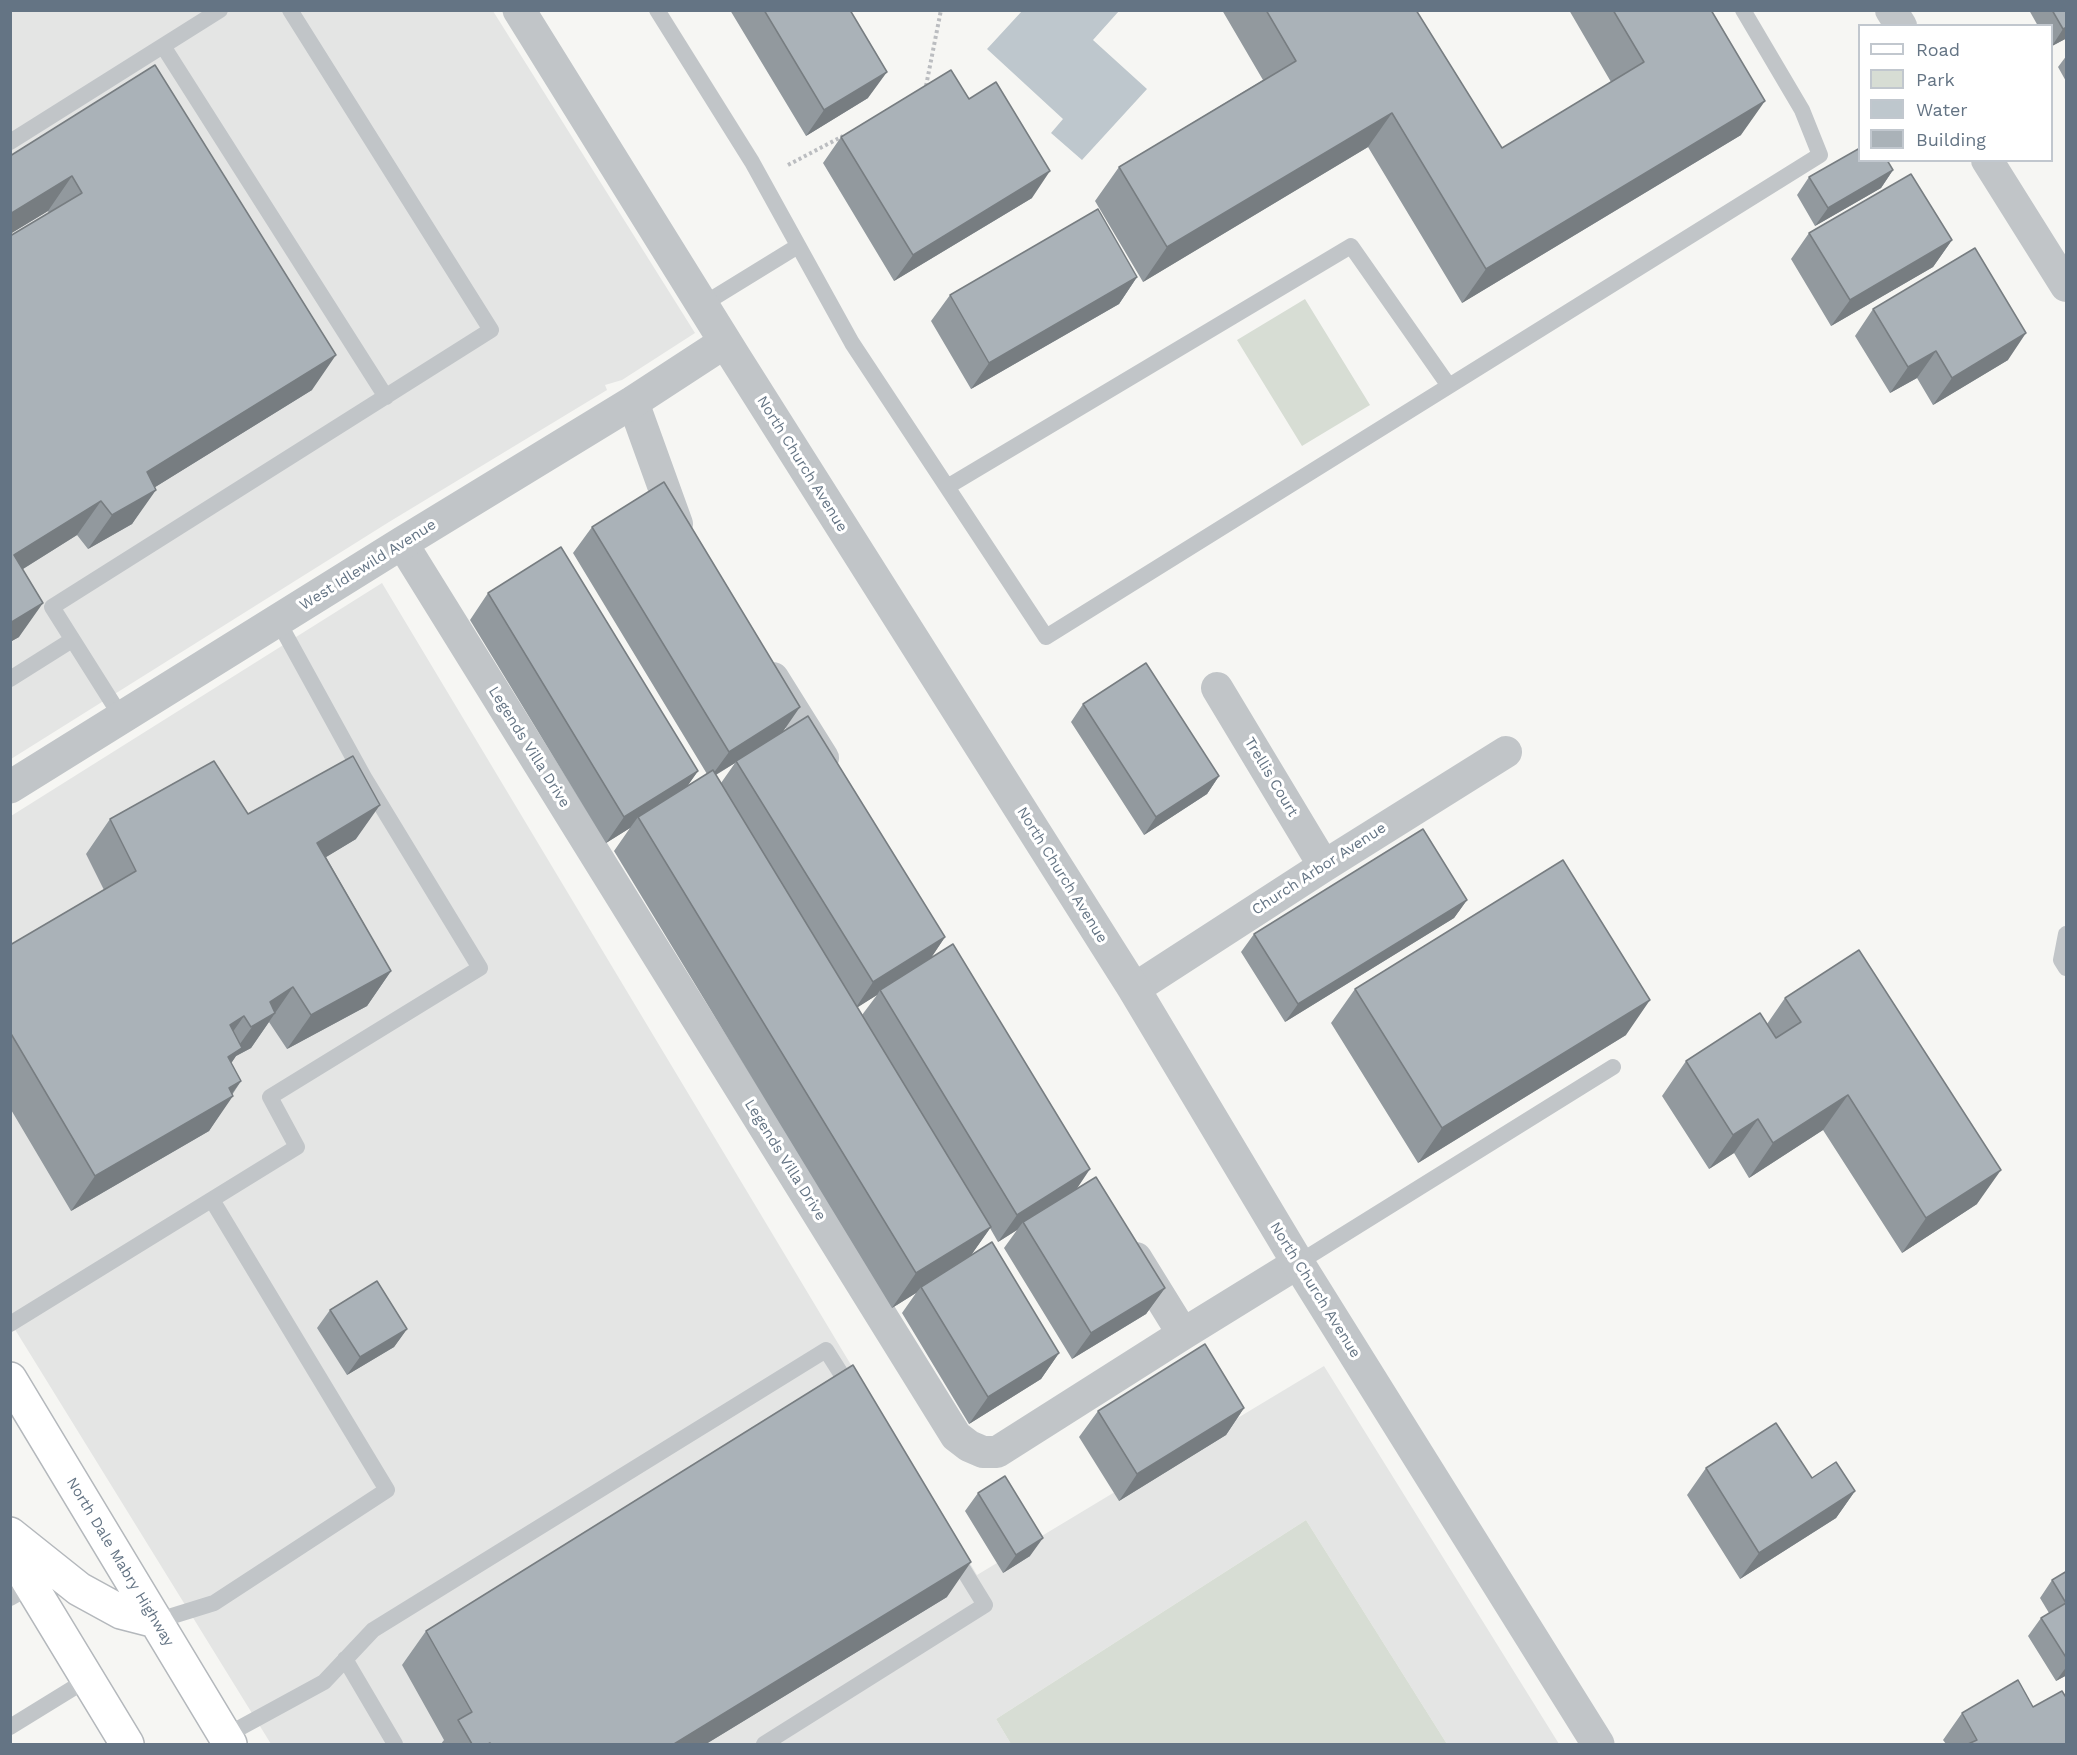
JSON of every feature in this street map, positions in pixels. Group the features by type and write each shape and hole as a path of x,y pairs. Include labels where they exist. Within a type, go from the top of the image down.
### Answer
{"main road":[{"name":"North Dale Mabry Highway","path":"10,1379 227,1740"},
{"path":"10,1534 79,1589 121,1612 156,1621"},
{"path":"10,1551 21,1592 88,1679 127,1744"}],"street":[{"name":"North Church Avenue","path":"519,10 725,342 1134,989 1298,1263 1598,1744"},
{"path":"1891,10 1900,24"},
{"path":"1988,162 2067,286"},
{"name":"West Idlewild Avenue","path":"10,787 633,402 725,342"},
{"path":"633,402 674,519 692,549"},
{"name":"Legends Villa Drive","path":"402,543 956,1436 969,1446 983,1452 998,1452 1298,1263"},
{"path":"755,650 837,780"},
{"name":"Trellis Court","path":"1217,688 1324,866"},
{"name":"Church Arbor Avenue","path":"1134,989 1506,752"},
{"path":"1120,1233 1183,1334"}],"lane":[{"path":"10,142 220,10"},
{"path":"122,718 51,607 491,330 290,10"},
{"path":"657,10 761,179 852,343 1046,638 1820,154 1802,110 1743,10"},
{"path":"163,46 386,397"},
{"path":"702,305 798,246"},
{"path":"946,487 1351,246 1449,386"},
{"path":"10,1324 297,1147 270,1097 480,968 365,779 278,621"},
{"path":"10,679 72,640"},
{"path":"2067,934 2061,960 2067,968"},
{"path":"1298,1263 1613,1067"},
{"path":"156,1621 214,1603 387,1490 212,1200"},
{"path":"227,1740 324,1682 373,1630 826,1350 863,1409"},
{"path":"764,1744 985,1605 943,1536"},
{"path":"345,1659 395,1744"},
{"path":"10,1727 88,1679"}],"path":[{"path":"918,90 928,85 942,10"},
{"path":"761,179 852,131"}],"shaded area":[{"path":"11,11 493,11 695,333 622,380 605,385 607,390 389,522 11,759"},
{"path":"382,583 977,1575 1324,1366 1559,1744 1447,1744 1306,1520 996,1719 1011,1744 271,1744 11,1323 11,816"}],"green space":[{"path":"1305,299 1370,405 1302,446 1237,340"},
{"path":"1306,1520 1447,1744 1011,1744 996,1719"}],"water":[{"path":"1022,11 1119,11 1093,40 1147,89 1082,160 1051,133 1063,119 987,49"}],"building":[{"path":"764,10 850,10 887,72 824,110"},
{"path":"1266,10 1416,10 1502,148 1644,62 1613,10 1711,10 1765,101 1486,269 1392,113 1167,247 1119,167 1296,61"},
{"path":"2052,10 2067,10 2067,27 2063,29"},
{"path":"155,65 336,355 147,472 156,490 112,515 101,501 14,555 43,603 10,623 10,236 82,193 72,176 10,214 10,156"},
{"path":"951,70 969,99 996,82 1050,171 913,255 841,137"},
{"path":"1858,149 1858,162 1888,162 1893,170 1828,208 1809,177"},
{"path":"1911,174 1952,240 1850,300 1809,233"},
{"path":"1098,209 1137,277 989,363 950,295"},
{"path":"1975,248 2026,333 1952,378 1936,351 1908,367 1873,309"},
{"path":"664,482 800,707 729,752 592,527"},
{"path":"561,547 698,771 624,817 488,593"},
{"path":"1146,663 1219,776 1156,817 1083,704"},
{"path":"808,716 945,937 873,982 736,761"},
{"path":"353,756 380,805 317,843 391,971 311,1015 293,987 270,1002 275,1013 251,1027 244,1016 230,1025 242,1048 228,1057 241,1081 229,1088 233,1096 95,1176 10,1032 10,945 136,871 110,819 214,761 248,814"},
{"path":"713,770 991,1227 916,1273 638,817"},
{"path":"1423,829 1467,900 1298,1004 1254,934"},
{"path":"1563,860 1650,1000 1442,1128 1355,989"},
{"path":"953,944 1090,1169 1017,1215 880,990"},
{"path":"1859,950 2001,1170 1926,1218 1848,1095 1773,1143 1758,1119 1733,1135 1686,1061 1760,1013 1776,1038 1801,1022 1785,998"},
{"path":"1096,1177 1165,1288 1091,1333 1023,1222"},
{"path":"992,1242 1059,1353 988,1397 921,1287"},
{"path":"377,1281 407,1329 360,1357 330,1310"},
{"path":"1205,1344 1244,1408 1137,1474 1098,1411"},
{"path":"853,1365 971,1562 674,1744 472,1744 458,1720 472,1712 426,1631"},
{"path":"1776,1423 1812,1478 1836,1462 1855,1491 1759,1553 1706,1468"},
{"path":"1005,1476 1043,1538 1016,1555 978,1493"},
{"path":"2067,1571 2067,1659 2041,1618 2066,1603 2052,1580"},
{"path":"2018,1680 2033,1707 2062,1691 2067,1699 2067,1744 1968,1744 1977,1740 1962,1713"}]}
